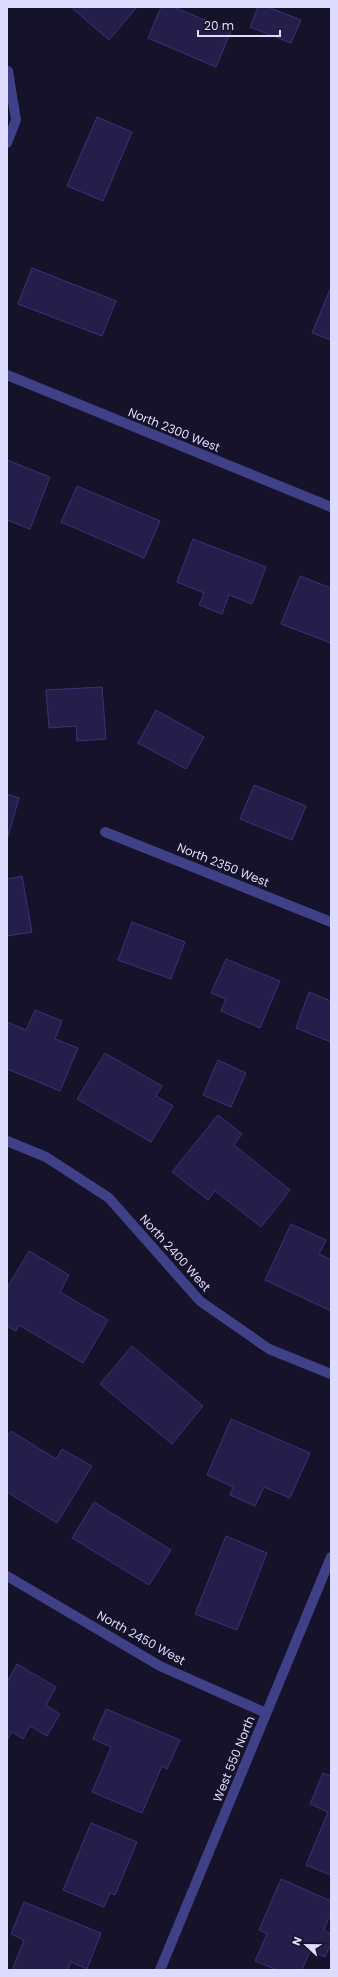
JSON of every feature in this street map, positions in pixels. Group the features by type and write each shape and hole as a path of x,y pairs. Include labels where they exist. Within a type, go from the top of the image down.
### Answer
{"street":[{"path":"7,143 16,120 8,72"},
{"name":"North 2300 West","path":"7,375 331,507"},
{"name":"North 2350 West","path":"105,832 331,922"},
{"name":"North 2400 West","path":"7,1141 46,1157 109,1198 200,1301 270,1349 331,1374"},
{"name":"West 550 North","path":"160,1970 331,1557"},
{"name":"North 2450 West","path":"7,1576 160,1666 266,1713"}],"building":[{"path":"74,7 137,7 109,40 73,9"},
{"path":"161,7 174,7 231,31 216,67 148,38"},
{"path":"258,7 268,7 301,20 291,43 250,27"},
{"path":"97,117 132,132 103,201 67,186"},
{"path":"32,268 116,301 102,336 18,304"},
{"path":"331,287 331,340 312,333"},
{"path":"7,460 50,477 30,529 7,520"},
{"path":"77,486 160,521 144,558 61,522"},
{"path":"193,539 266,567 252,604 229,595 222,614 199,605 204,593 177,582"},
{"path":"300,576 331,588 331,643 281,624"},
{"path":"102,687 106,739 77,741 76,726 49,728 46,690"},
{"path":"156,710 204,737 186,769 138,743"},
{"path":"254,785 306,806 292,840 240,819"},
{"path":"7,794 19,798 7,840"},
{"path":"22,876 32,932 7,936 7,879"},
{"path":"132,922 185,942 171,979 118,960"},
{"path":"226,959 280,981 260,1028 221,1011 226,999 211,993"},
{"path":"309,992 331,1001 331,1042 296,1028"},
{"path":"35,1010 62,1021 55,1039 78,1048 60,1091 7,1069 7,1022 26,1030"},
{"path":"105,1053 162,1086 156,1096 173,1106 151,1142 77,1099"},
{"path":"218,1060 246,1073 231,1107 203,1095"},
{"path":"218,1115 242,1134 234,1145 290,1190 261,1227 215,1191 208,1200 172,1172"},
{"path":"291,1224 326,1240 319,1254 331,1260 331,1311 265,1280"},
{"path":"29,1251 69,1275 60,1292 108,1320 83,1363 19,1325 16,1331 7,1326 7,1288"},
{"path":"132,1346 203,1406 172,1444 100,1384"},
{"path":"231,1419 310,1453 290,1498 264,1487 255,1506 230,1495 233,1487 207,1475"},
{"path":"11,1431 56,1459 62,1449 92,1466 57,1523 7,1492 7,1437"},
{"path":"94,1502 171,1550 149,1585 72,1538"},
{"path":"226,1536 267,1553 237,1630 195,1614"},
{"path":"17,1664 56,1687 46,1705 60,1714 47,1736 30,1726 23,1739 12,1732 7,1740 7,1682"},
{"path":"106,1709 180,1740 167,1769 162,1766 142,1813 92,1792 111,1747 93,1739"},
{"path":"323,1773 331,1776 331,1875 306,1865 328,1812 310,1804"},
{"path":"91,1823 137,1842 115,1895 110,1893 104,1907 63,1890"},
{"path":"281,1879 331,1901 331,1913 324,1930 331,1934 331,1944 325,1957 310,1951 302,1970 277,1970 255,1961 267,1934 259,1930"},
{"path":"24,1902 101,1933 87,1969 71,1962 68,1970 12,1970 24,1940 11,1934"}]}
